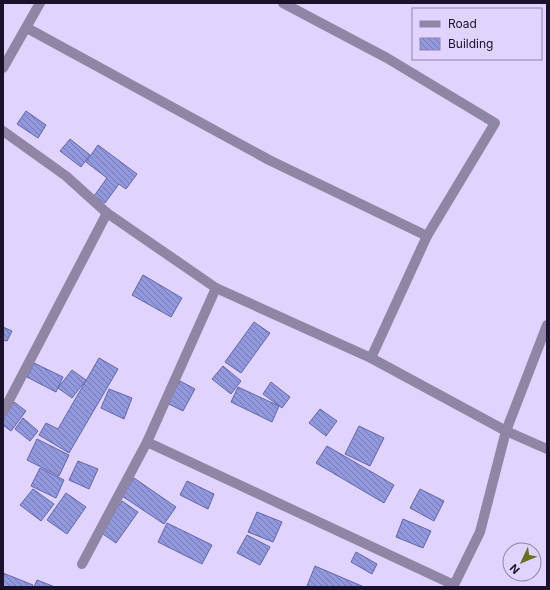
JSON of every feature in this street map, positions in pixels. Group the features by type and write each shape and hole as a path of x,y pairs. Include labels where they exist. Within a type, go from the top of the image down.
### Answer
{"street":[{"path":"3,68 40,3"},
{"path":"283,3 387,58 495,123 427,236 371,358"},
{"path":"27,28 269,160 427,236"},
{"path":"3,131 66,176 107,213 216,288 371,358 506,431 547,449"},
{"path":"3,412 107,213"},
{"path":"82,564 147,442 216,288"},
{"path":"147,442 453,586 480,532 506,431 547,325"}],"building":[{"path":"26,111 46,125 38,138 17,124"},
{"path":"70,139 90,155 81,167 60,151"},
{"path":"98,145 137,174 126,189 119,184 105,203 94,196 107,178 86,162"},
{"path":"143,275 182,298 171,317 132,295"},
{"path":"254,322 270,333 241,373 225,362"},
{"path":"3,327 12,331 7,341 3,340"},
{"path":"99,358 118,369 69,453 39,435 46,423 58,429"},
{"path":"34,363 63,377 56,392 27,377"},
{"path":"223,366 241,381 231,394 212,379"},
{"path":"72,370 86,380 72,398 58,388"},
{"path":"180,381 195,389 183,411 167,403"},
{"path":"271,382 290,397 282,408 263,394"},
{"path":"238,387 279,406 272,422 231,402"},
{"path":"109,389 132,398 124,419 101,408"},
{"path":"14,402 26,411 11,431 3,425 3,418"},
{"path":"320,409 337,421 326,436 309,423"},
{"path":"23,418 38,431 30,441 15,429"},
{"path":"359,426 384,438 370,466 345,454"},
{"path":"37,439 69,455 59,476 27,460"},
{"path":"327,446 394,485 384,503 316,463"},
{"path":"78,461 98,469 89,489 69,480"},
{"path":"40,468 64,480 56,498 31,486"},
{"path":"134,478 176,507 164,524 122,496"},
{"path":"187,481 214,494 208,509 180,495"},
{"path":"33,489 54,504 41,521 20,505"},
{"path":"420,489 444,501 434,521 410,508"},
{"path":"66,493 86,507 67,534 47,520"},
{"path":"122,501 138,512 116,543 100,532"},
{"path":"257,512 282,522 273,542 248,532"},
{"path":"403,519 431,531 423,548 396,537"},
{"path":"167,523 212,545 202,564 158,542"},
{"path":"247,535 270,547 260,565 237,553"},
{"path":"356,552 377,564 372,574 351,562"},
{"path":"315,566 364,587 309,587 307,586"},
{"path":"3,573 33,585 32,587 3,587"},
{"path":"37,580 55,587 34,587"}]}
